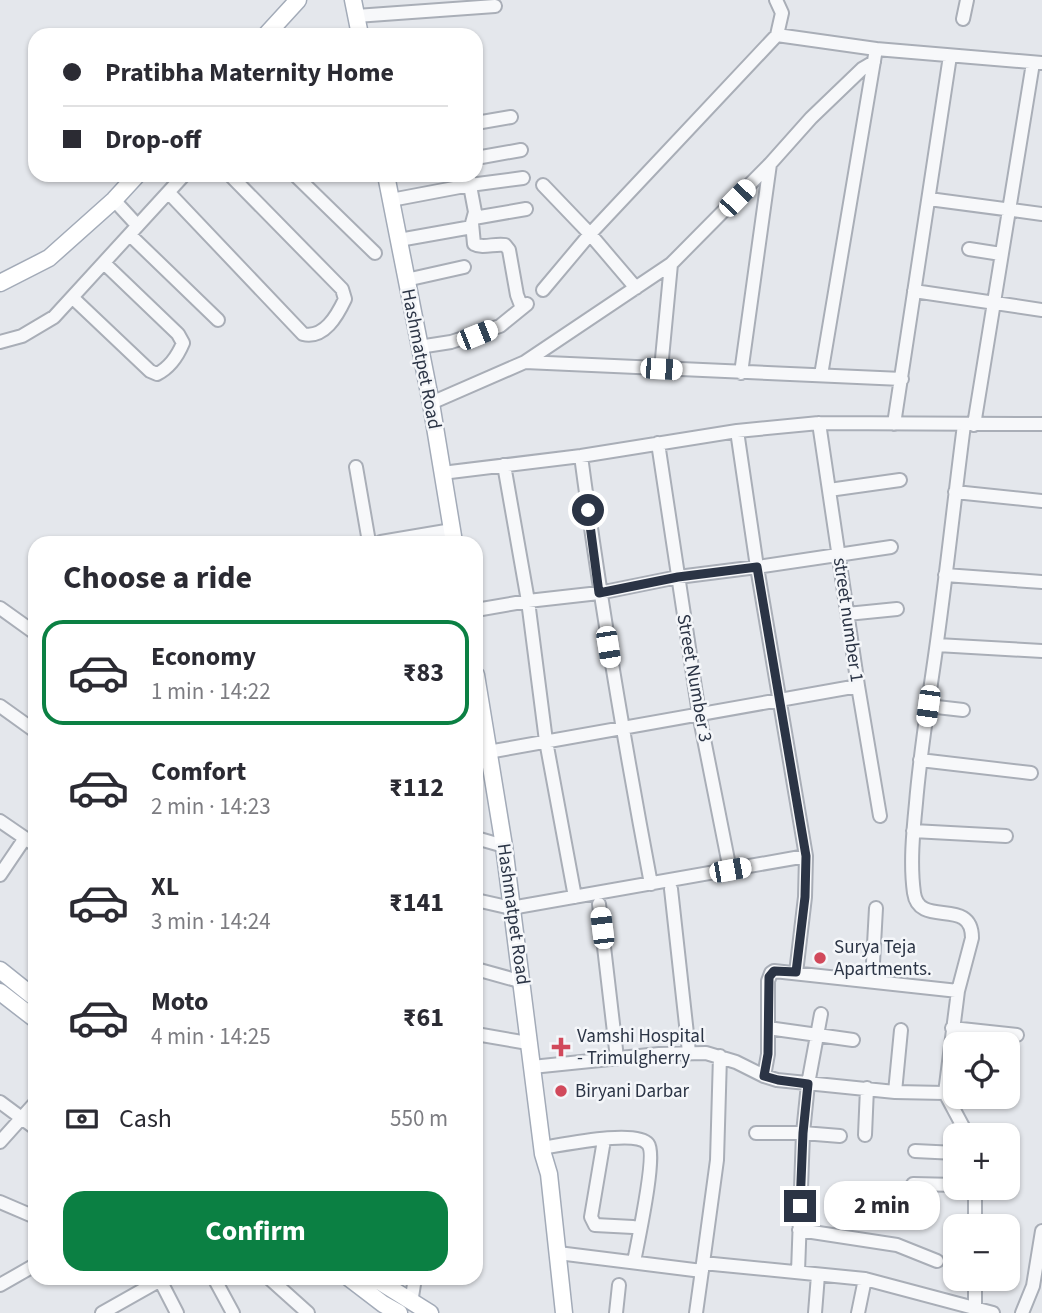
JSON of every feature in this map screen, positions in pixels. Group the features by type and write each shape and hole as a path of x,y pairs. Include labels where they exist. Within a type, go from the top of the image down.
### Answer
{"main road":[{"path":"272,28 298,0"},
{"path":"355,8 359,28"},
{"path":"0,283 49,258 131,182"},
{"name":"Hashmatpet Road","path":"387,182 453,536"},
{"name":"Hashmatpet Road","path":"483,720 523,982 542,1151 541,1176 555,1313"},
{"path":"0,970 28,992"},
{"path":"0,992 28,1014"},
{"name":"Hashmatpet Road","path":"542,1151 549,1174 564,1313"},
{"path":"358,1285 383,1304 430,1313"},
{"path":"384,1285 405,1308"}],"street":[{"path":"543,290 590,234 778,35 782,13 776,0"},
{"path":"963,2 963,19"},
{"path":"355,8 495,6"},
{"path":"778,35 875,56 950,56 1037,63 1001,254 995,302 955,492 913,831 914,896 918,904 928,910 965,917 970,922 972,939 958,990 952,1032"},
{"path":"430,403 525,362 671,264 875,56"},
{"path":"821,375 875,56"},
{"path":"894,424 950,56"},
{"path":"483,122 511,117"},
{"path":"483,157 522,150"},
{"path":"741,373 769,164"},
{"path":"483,179 523,178"},
{"path":"0,342 22,336 44,325 105,264 178,182"},
{"path":"169,192 303,334 320,334 345,299 342,289 237,182"},
{"path":"302,182 375,253"},
{"path":"391,200 461,182"},
{"path":"419,347 477,335 500,326 525,306 517,295 509,250 505,245 475,246 475,212 469,182"},
{"path":"543,186 590,234 635,288"},
{"path":"929,199 1042,214"},
{"path":"114,200 134,230 218,320"},
{"path":"398,240 526,209"},
{"path":"969,249 1001,254"},
{"path":"73,298 150,371 157,374 163,371 183,344 178,334 105,264"},
{"path":"661,369 671,264"},
{"path":"406,280 464,267"},
{"path":"914,291 1042,310"},
{"path":"525,362 902,379"},
{"path":"442,473 581,456 737,431 819,423 1042,424"},
{"name":"street number 1","path":"819,423 880,816"},
{"path":"737,431 806,856 805,897 796,972"},
{"name":"Street Number 3","path":"658,443 699,714 730,870"},
{"path":"581,456 621,729 651,884"},
{"path":"504,465 528,601 546,741 575,897"},
{"path":"356,467 368,536"},
{"path":"829,490 900,480"},
{"path":"955,492 1042,501"},
{"path":"483,609 599,593 678,577 891,547"},
{"path":"945,575 1042,582"},
{"path":"0,608 28,628"},
{"path":"847,614 897,610"},
{"path":"937,645 1042,651"},
{"path":"488,752 781,702 858,686"},
{"path":"0,706 28,726"},
{"path":"928,706 963,710"},
{"path":"920,760 1031,773"},
{"path":"0,821 28,841"},
{"path":"913,831 1006,836"},
{"path":"483,840 504,846"},
{"path":"0,876 28,844"},
{"path":"483,902 512,908 806,856"},
{"path":"671,889 689,1052"},
{"path":"599,904 617,1058"},
{"path":"872,981 876,908"},
{"path":"764,1076 768,1054 768,981 771,973 779,970 958,990"},
{"path":"483,971 523,982"},
{"path":"797,1272 803,1133 808,1084 821,1014"},
{"path":"768,1028 853,1040"},
{"path":"952,1028 989,1032"},
{"path":"895,1092 901,1030"},
{"path":"483,1035 528,1043"},
{"path":"532,1067 689,1052 720,1056 778,1080 895,1092 943,1093"},
{"path":"696,1313 717,1160 720,1056"},
{"path":"865,1135 867,1088"},
{"path":"0,1102 28,1123"},
{"path":"0,1142 28,1112"},
{"path":"756,1133 840,1136"},
{"path":"542,1151 618,1137 642,1140 648,1144 651,1151 650,1168 634,1262"},
{"path":"604,1140 591,1217 595,1225 633,1227"},
{"path":"915,1151 943,1152"},
{"path":"913,1184 943,1185"},
{"path":"2,1204 28,1214"},
{"path":"799,1230 897,1245 937,1261"},
{"path":"1022,1313 1033,1286 1042,1231"},
{"path":"558,1252 634,1262 865,1279 975,1306 993,1313"},
{"path":"0,1284 28,1269"},
{"path":"815,1313 818,1275"},
{"path":"858,1313 865,1279"},
{"path":"109,1311 150,1285"},
{"path":"164,1285 177,1313"},
{"path":"218,1285 233,1313"},
{"path":"277,1285 308,1313"},
{"path":"405,1308 413,1285"},
{"path":"616,1313 619,1285"},
{"path":"975,1291 975,1306"}],"place":[{"name":"Surya Teja Apartments.","path":"820,958"},
{"name":"Vamshi Hospital - Trimulgherry","path":"561,1047"},
{"name":"Biryani Darbar","path":"561,1091"}],"route":[{"path":"588,510 599,593 678,577 757,567 806,856 805,897 796,972 779,970 771,973 769,977 768,1054 764,1076 808,1084 800,1206"}]}
